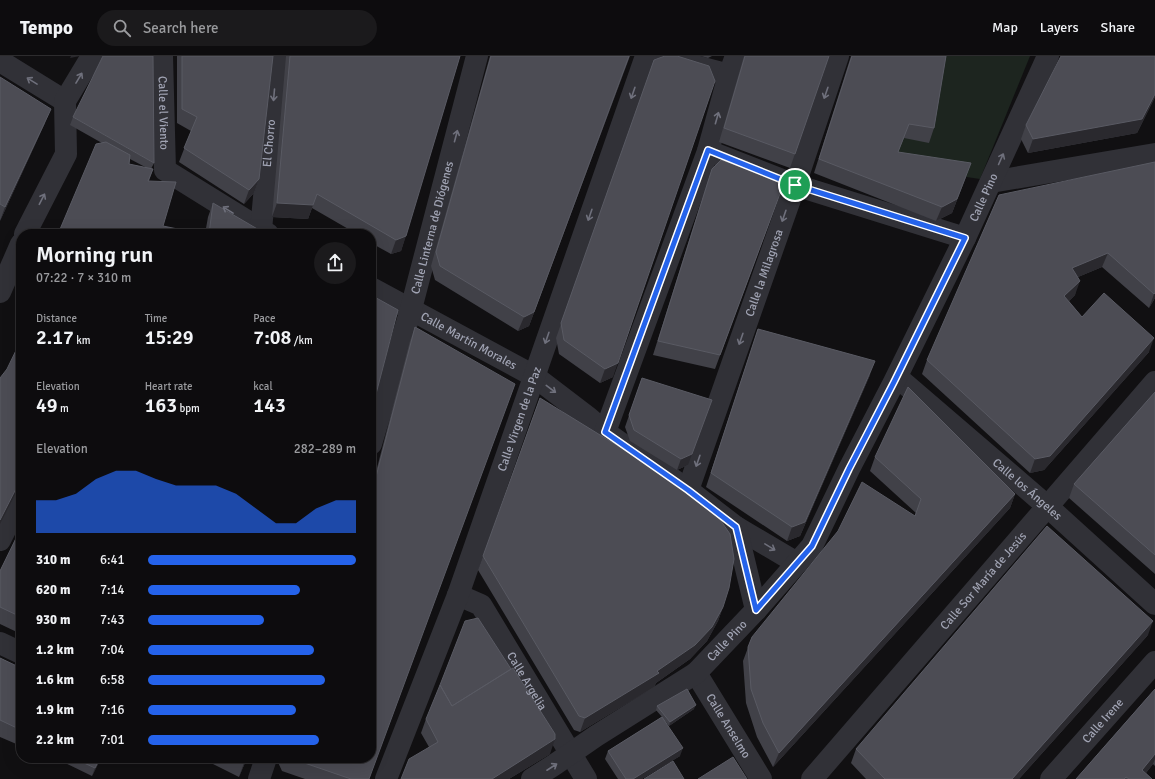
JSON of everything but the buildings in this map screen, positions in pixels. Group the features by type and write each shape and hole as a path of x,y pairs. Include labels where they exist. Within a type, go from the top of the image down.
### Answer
{"street":[{"path":"30,229 66,154 65,101 92,56"},
{"name":"Calle el Viento","path":"162,56 165,170 259,229"},
{"name":"El Chorro","path":"264,229 277,56"},
{"name":"Calle Linterna de Diógenes","path":"376,427 411,309 477,56"},
{"name":"Calle Virgen de la Paz","path":"386,779 458,595 646,56"},
{"path":"605,432 708,150 733,65 658,56"},
{"name":"Calle la Milagrosa","path":"688,490 795,185 838,56"},
{"name":"Calle Pino","path":"532,779 596,736 696,673 756,610 812,546 965,238 1048,56"},
{"path":"0,61 65,101"},
{"path":"708,150 795,185 965,238"},
{"path":"991,182 1155,154"},
{"path":"8,286 16,260"},
{"name":"Calle Martín Morales","path":"376,291 534,376 605,432 688,490 736,527 797,563"},
{"name":"Calle los Ángeles","path":"897,377 1047,506 1155,604"},
{"name":"Calle Sor María de Jesús","path":"812,779 1155,382"},
{"path":"0,540 16,508"},
{"path":"736,527 756,610"},
{"name":"Calle Argelia","path":"458,595 481,605 586,779"},
{"path":"0,643 16,651"},
{"name":"Calle Irene","path":"1051,779 1155,662"},
{"name":"Calle Anselmo","path":"696,673 761,779"},
{"path":"259,779 264,763"}],"shaded area":[{"path":"904,56 1030,56 980,179 892,166"}],"route":[{"path":"708,150 795,185 965,238 812,546 756,610 736,527 688,490 605,432 708,150"}]}
